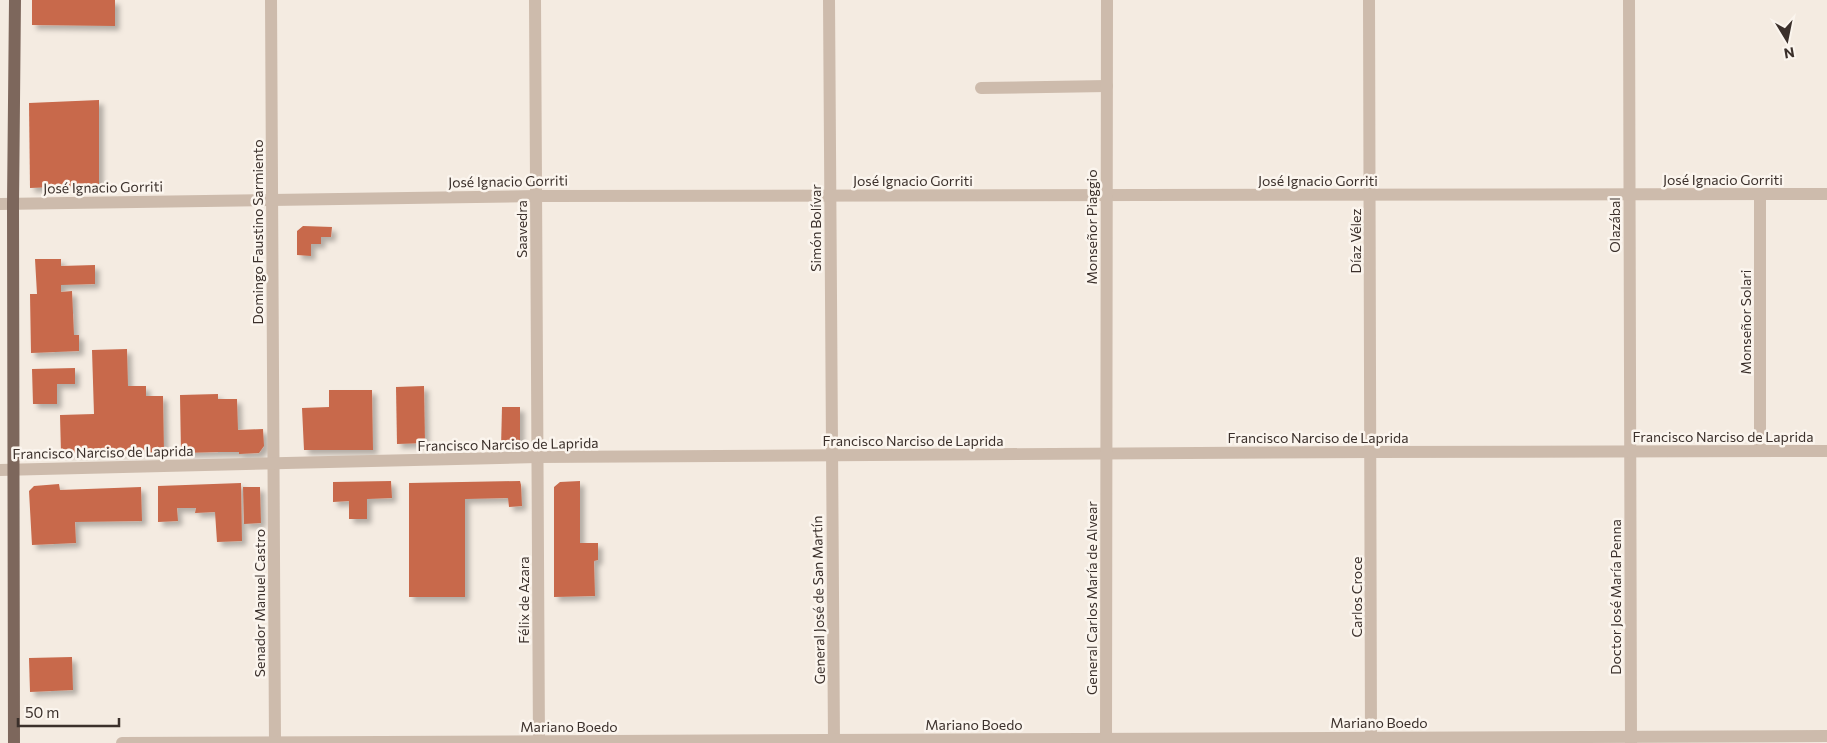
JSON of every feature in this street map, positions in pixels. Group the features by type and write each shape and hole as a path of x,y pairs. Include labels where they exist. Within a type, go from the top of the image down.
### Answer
{"main road":[{"path":"14,743 14,469 6,204 15,0"}],"street":[{"name":"Domingo Faustino Sarmiento","path":"271,0 273,463"},
{"name":"Saavedra","path":"535,0 537,457"},
{"name":"Simón Bolívar","path":"829,0 831,456"},
{"name":"Monseñor Piaggio","path":"1106,454 1107,0"},
{"name":"Díaz Vélez","path":"1368,0 1370,452"},
{"name":"Olazábal","path":"1629,0 1630,450"},
{"path":"981,88 1107,86"},
{"name":"Monseñor Solari","path":"1760,194 1760,451"},
{"name":"José Ignacio Gorriti","path":"6,204 536,196 1827,194"},
{"name":"Francisco Narciso de Laprida","path":"0,470 537,457 1630,450 1827,451"},
{"name":"Doctor José María Penna","path":"1630,450 1631,740"},
{"name":"Carlos Croce","path":"1370,452 1371,740"},
{"name":"General Carlos María de Alvear","path":"1106,454 1106,741"},
{"name":"General José de San Martín","path":"831,456 834,741"},
{"name":"Félix de Azara","path":"537,457 539,742"},
{"name":"Senador Manuel Castro","path":"273,463 275,742"},
{"name":"Mariano Boedo","path":"122,743 1631,740 1827,736"}],"building":[{"path":"32,0 115,0 115,26 32,25"},
{"path":"99,100 99,185 30,188 29,103"},
{"path":"303,226 332,227 331,237 321,237 321,244 311,244 311,256 297,255 297,231"},
{"path":"35,259 61,259 61,266 95,265 95,284 61,285 61,292 72,291 74,335 79,335 79,351 31,353 30,294 37,294"},
{"path":"127,349 128,386 146,386 146,396 163,396 164,452 61,453 60,415 94,414 92,350"},
{"path":"75,368 75,384 57,384 57,404 33,404 32,369"},
{"path":"424,386 425,443 397,444 396,387"},
{"path":"329,390 372,390 373,450 304,450 302,408 329,407"},
{"path":"218,394 218,399 237,399 238,430 263,429 264,446 259,453 181,453 180,395"},
{"path":"502,407 520,407 520,442 514,448 501,448"},
{"path":"391,481 392,498 367,499 367,519 349,519 349,501 333,502 333,482"},
{"path":"520,481 522,506 509,507 508,498 465,499 465,597 409,597 409,483"},
{"path":"580,481 580,543 598,543 598,560 594,561 595,596 554,597 554,487 560,482"},
{"path":"241,483 242,541 217,542 215,512 195,513 196,508 177,508 178,521 158,522 158,486"},
{"path":"59,484 60,490 141,487 142,521 75,522 76,543 32,545 29,491 34,486"},
{"path":"243,487 260,487 261,523 244,524"},
{"path":"72,657 73,690 30,692 29,658"}]}
